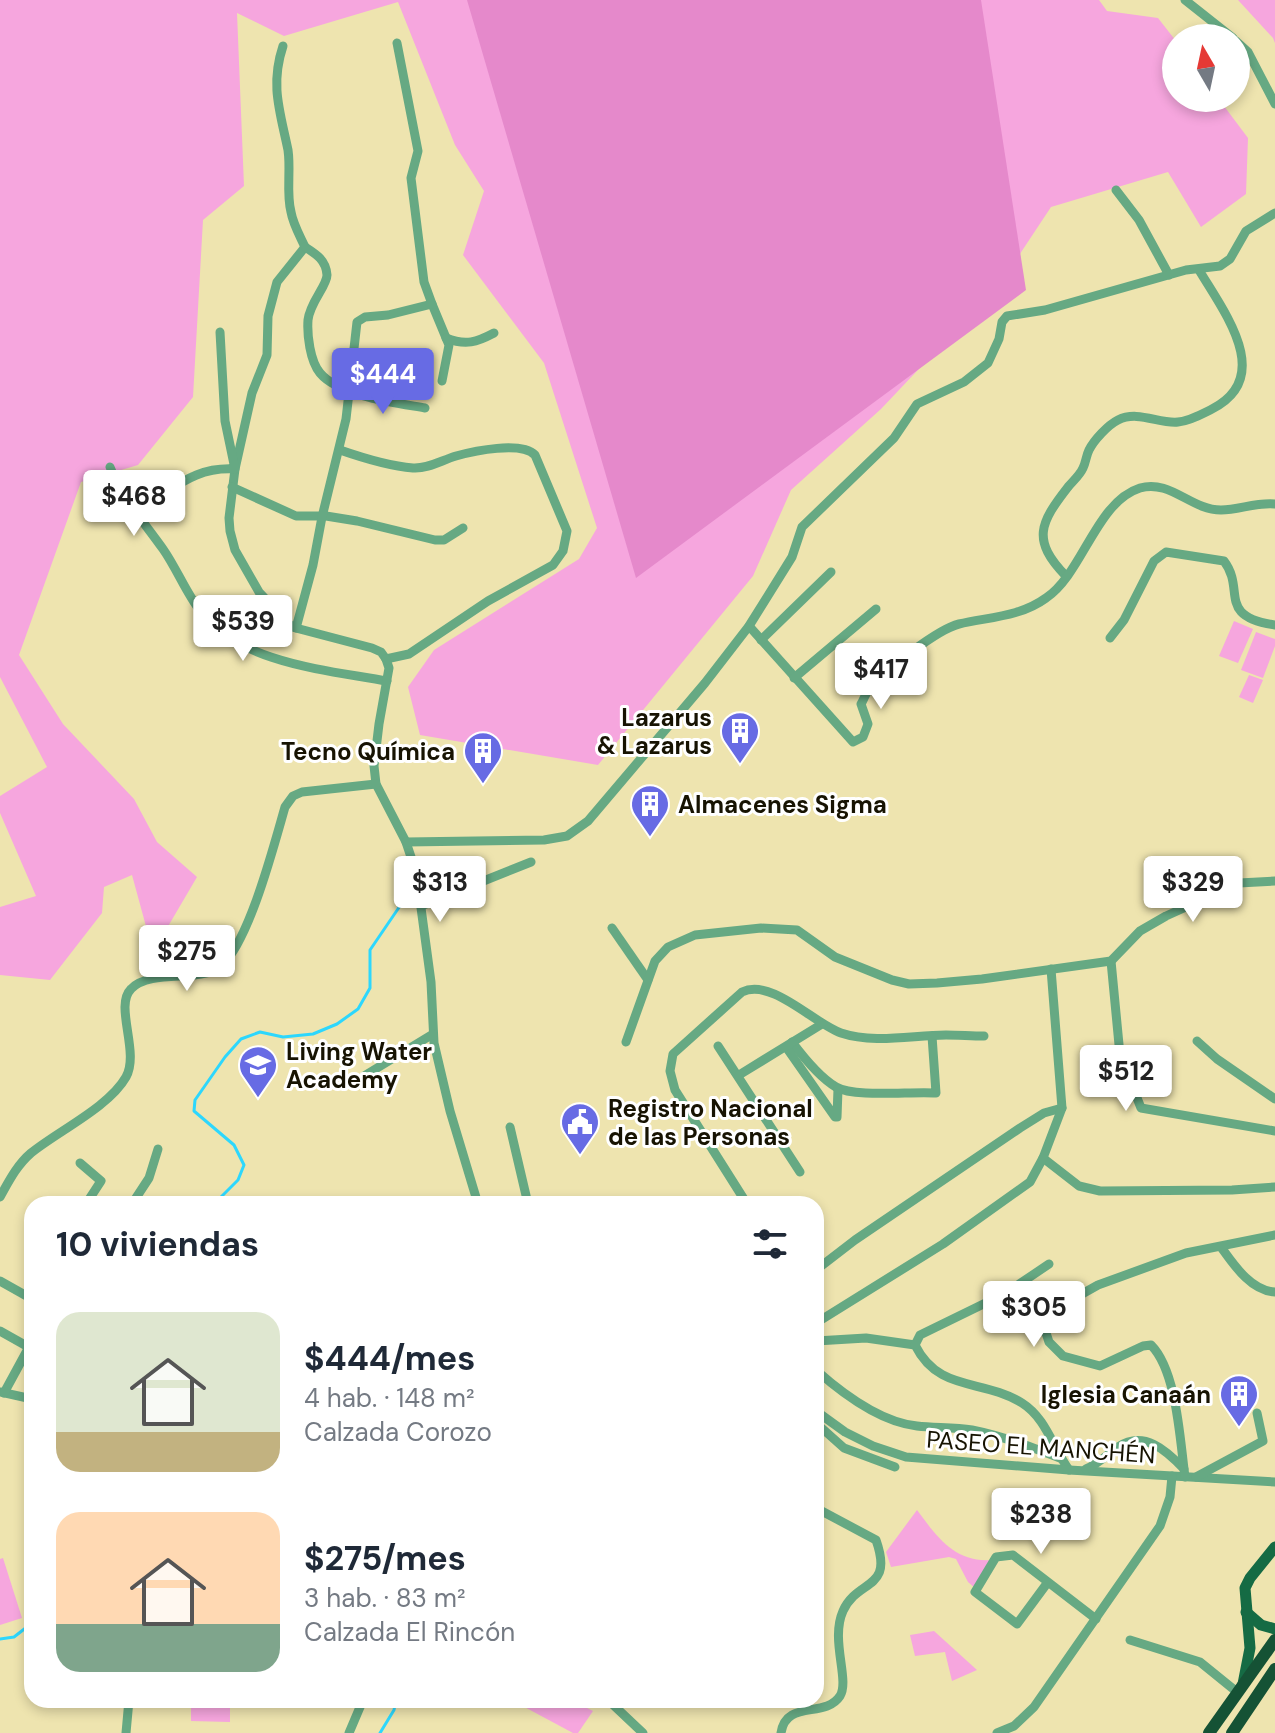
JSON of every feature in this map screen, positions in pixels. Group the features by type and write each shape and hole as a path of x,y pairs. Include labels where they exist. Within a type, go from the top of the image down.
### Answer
{"highway":[{"path":"1209,1733 1275,1640"},
{"path":"1232,1733 1275,1669"}],"main road":[{"path":"1240,1688 1249,1658 1245,1588 1275,1547"},
{"path":"1246,1611 1261,1625 1275,1629"}],"street":[{"path":"1185,0 1218,24"},
{"path":"397,43 418,151 411,178 424,282 449,353 442,381"},
{"path":"283,46 275,84 281,127 288,150 290,211 305,247 322,260 327,275 310,307 308,322 314,362 320,373 348,391 425,408"},
{"path":"1250,56 1275,104"},
{"path":"1116,190 1139,220 1169,275"},
{"path":"406,842 544,840 567,836 588,821 749,626 792,557 802,527 894,438 917,404 964,382 988,363 1007,316 1028,310 1045,310 1169,275 1225,263 1246,231 1275,213"},
{"path":"305,247 277,282 268,316 267,355 252,393 235,469 229,518 235,550 259,592 280,616 296,628 372,648 381,652 386,659 389,668 376,752 376,784 406,842 421,906 431,982 433,1034 450,1111 476,1196"},
{"path":"1066,576 1049,558 1044,527 1049,512 1082,469 1089,449 1100,436 1119,420 1128,418 1149,417 1177,423 1197,417 1224,404 1240,387 1243,356 1237,338 1199,270"},
{"path":"296,628 340,450 357,322 365,317 388,315 432,304"},
{"path":"220,332 225,421 235,469"},
{"path":"446,338 475,343 494,333"},
{"path":"340,450 370,461 416,468 457,456 521,447 535,455 565,524 567,538 563,551 553,565 488,601 409,654 386,659"},
{"path":"110,467 120,492 162,548 200,611 225,634 283,661 387,681"},
{"path":"153,500 201,471 235,469"},
{"path":"232,487 296,516 357,521 435,540 444,540 463,528"},
{"path":"749,626 853,742 858,741 868,724 861,704 870,688 919,646 956,625 1023,611 1048,597 1066,576 1108,513 1126,494 1143,487 1164,487 1195,504 1219,510 1275,504"},
{"path":"1110,638 1130,610 1154,561 1166,552 1224,561 1240,612 1275,625"},
{"path":"761,640 831,572"},
{"path":"794,678 876,609"},
{"path":"0,1197 16,1168 32,1152 103,1101 126,1078 130,1063 125,1005 128,991 138,983 205,974 223,964 250,916 285,807 293,796 302,792 376,784"},
{"path":"421,906 531,862"},
{"path":"626,1042 655,961 668,947 695,935 761,928 797,930 835,957 892,980 909,984 982,979 1111,961 1140,931 1166,916 1239,883 1275,881"},
{"path":"612,928 648,980"},
{"path":"1111,961 1120,1055 1141,1108 1275,1131"},
{"path":"824,1318 943,1244 1030,1182 1043,1158 1062,1108 1051,969"},
{"path":"742,1196 675,1090 670,1071 673,1054 742,992 750,989 766,991 844,1034 984,1036"},
{"path":"739,1075 822,1024"},
{"path":"364,1076 433,1034"},
{"path":"789,1045 838,1089 936,1093 932,1036"},
{"path":"1197,1041 1217,1059 1275,1099"},
{"path":"789,1045 835,1117 838,1089"},
{"path":"718,1046 800,1172"},
{"path":"824,1264 987,1150 1044,1113 1062,1108"},
{"path":"510,1127 526,1196"},
{"path":"137,1196 149,1178 158,1149"},
{"path":"1043,1158 1079,1186 1100,1191 1275,1187"},
{"path":"80,1163 101,1181 91,1196"},
{"path":"1184,1473 1171,1389 1158,1351 1151,1345 1143,1346 1100,1366 1063,1356 1049,1342 1045,1330 1048,1319 1057,1308 1098,1285 1186,1253 1275,1235"},
{"path":"1221,1247 1242,1275 1267,1292 1275,1292"},
{"path":"915,1345 920,1335 1006,1293 1049,1264"},
{"path":"0,1281 24,1294"},
{"path":"0,1331 24,1345"},
{"path":"824,1341 866,1338 915,1345"},
{"path":"915,1345 935,1371 952,1380 992,1388 1023,1404 1040,1419 1069,1470"},
{"path":"24,1357 2,1392 24,1397"},
{"path":"824,1376 851,1397 889,1419 914,1426 967,1429 995,1435 1060,1458"},
{"path":"1196,1477 1263,1441 1257,1413"},
{"name":"PASEO EL MANCHÉN","path":"824,1417 873,1446 906,1457 1081,1471 1172,1476 1184,1473 1196,1477 1275,1482"},
{"path":"824,1424 845,1432"},
{"path":"824,1429 844,1448 895,1467"},
{"path":"1081,1471 1122,1445 1136,1440 1152,1443 1169,1453 1184,1473"},
{"path":"997,1733 1010,1731 1034,1707 1160,1526 1170,1497 1172,1476"},
{"path":"824,1512 876,1540 882,1558 880,1571 872,1585 854,1595 844,1610 837,1634 843,1689 839,1698 824,1706"},
{"path":"1048,1582 1017,1624 975,1592 996,1557 1013,1555 1096,1619"},
{"path":"1130,1640 1200,1662 1240,1688"},
{"path":"126,1733 128,1708"},
{"path":"349,1733 360,1708"},
{"path":"616,1708 643,1733"},
{"path":"781,1733 788,1716 815,1708"}],"shaded area":[{"path":"0,0 1099,0 1107,11 1158,18 1163,24 1162,112 1228,112 1248,138 1246,194 1201,227 1168,172 1051,207 1002,281 881,409 791,490 753,576 598,765 420,735 408,687 434,650 579,559 597,528 544,363 463,255 484,191 455,145 398,2 284,36 237,13 244,186 203,220 193,397 138,465 81,482 19,655 63,724 134,799 157,842 197,877 153,952 132,875 104,887 102,913 50,980 0,975 0,907 36,896 0,813 0,796 47,767 0,677"},
{"path":"467,0 981,0 1026,290 636,578"},
{"path":"1238,0 1275,0 1275,43 1273,38"},
{"path":"1234,621 1253,629 1238,663 1219,656"},
{"path":"1256,632 1275,639 1263,678 1241,670"},
{"path":"1249,675 1263,680 1253,703 1239,697"},
{"path":"917,1510 957,1553 979,1560 992,1560 975,1588 968,1582 956,1559 949,1557 891,1567 886,1552"},
{"path":"3,1558 22,1618 0,1625 0,1559"},
{"path":"934,1631 977,1670 952,1681 945,1652 915,1656 910,1635"},
{"path":"191,1708 230,1708 230,1722 191,1721"},
{"path":"526,1708 587,1708 593,1711 578,1733"}],"waterway":[{"path":"222,1196 238,1180 244,1165 234,1145 194,1111 195,1100 241,1039 260,1032 283,1037 313,1034 337,1024 358,1009 370,988 370,950 402,903"},
{"path":"0,1639 14,1637 24,1629"},
{"path":"380,1733 394,1708"}],"place":[{"name":"Lazarus & Lazarus","path":"740,765"},
{"name":"Tecno Química","path":"483,785"},
{"name":"Almacenes Sigma","path":"650,838"},
{"name":"Living Water Academy","path":"258,1099"},
{"name":"Registro Nacional de las Personas","path":"580,1156"},
{"name":"Iglesia Canaán","path":"1239,1428"}]}
